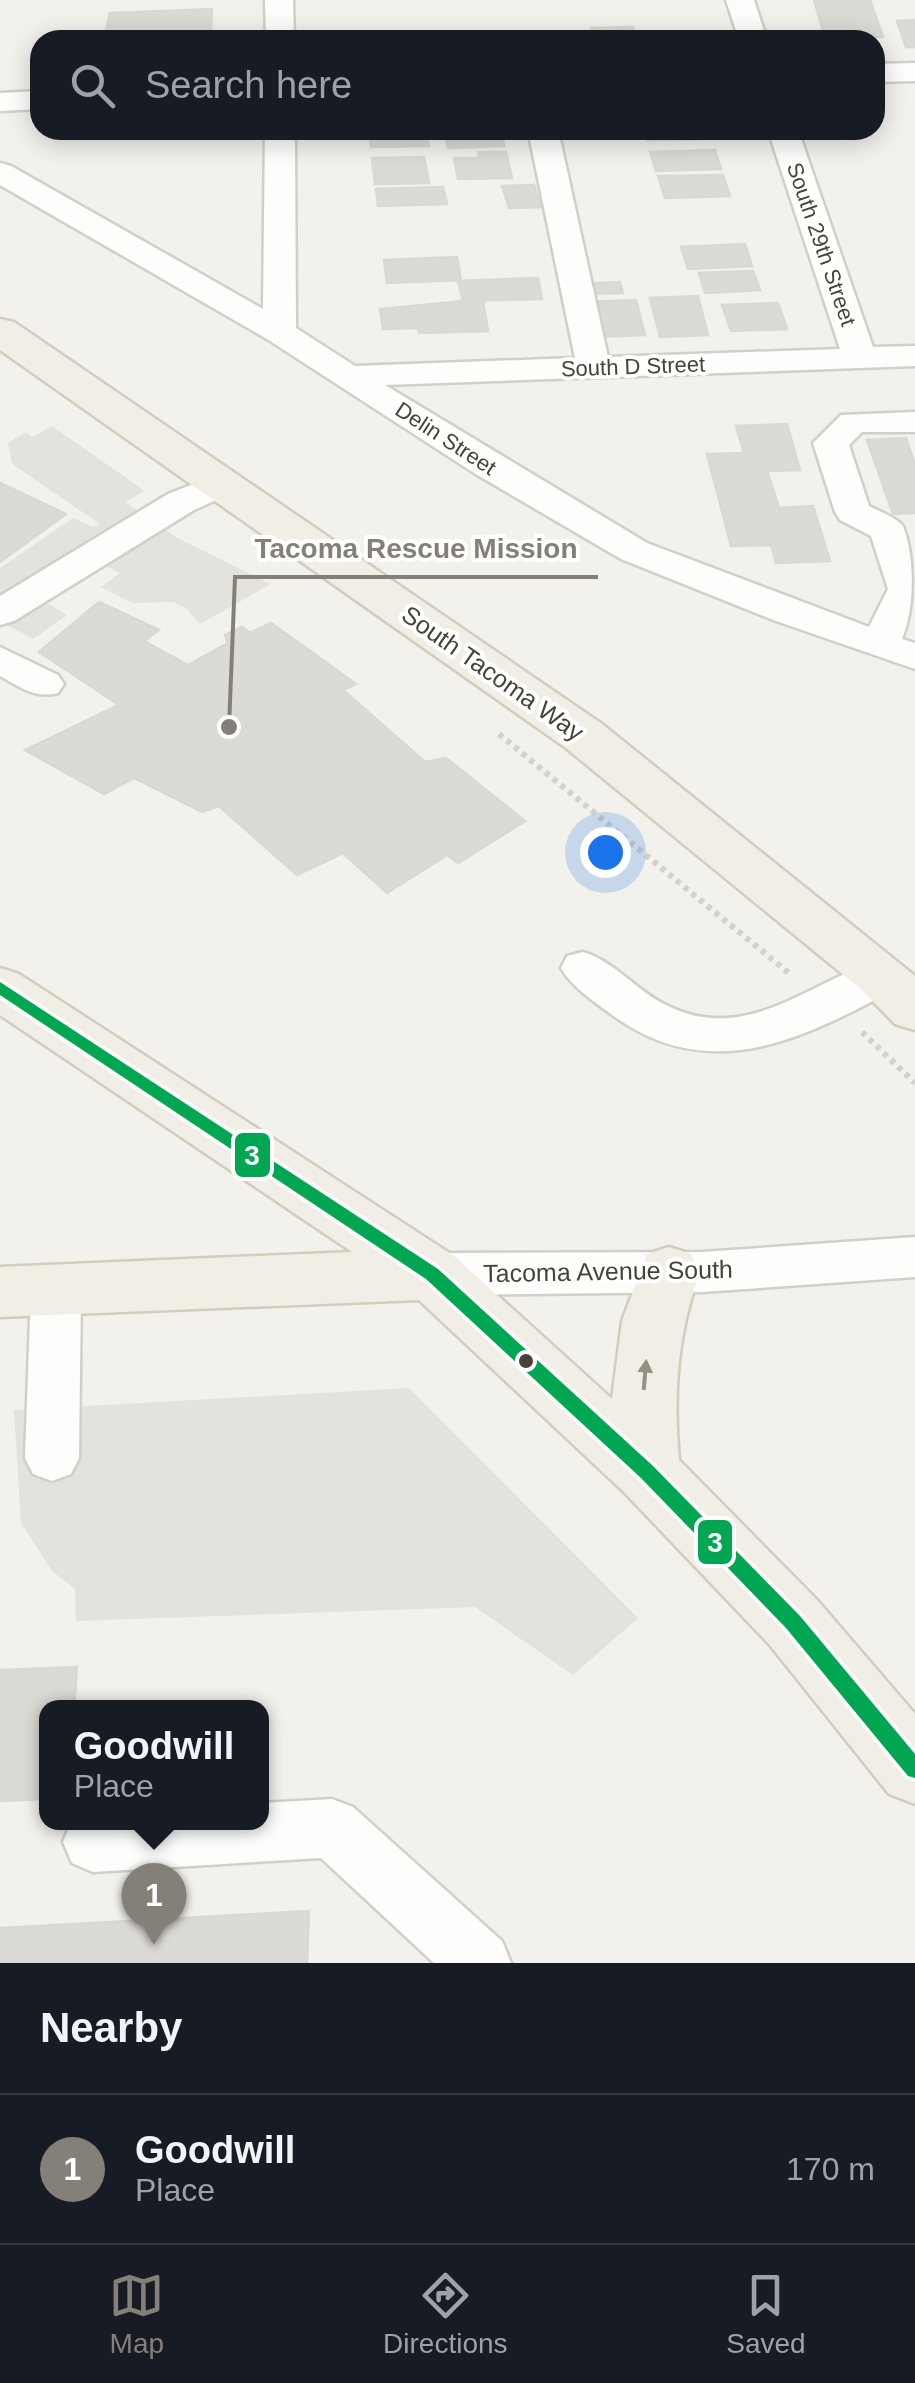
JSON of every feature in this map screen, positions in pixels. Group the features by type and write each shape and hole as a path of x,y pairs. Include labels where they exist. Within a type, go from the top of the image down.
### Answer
{"main road":[{"name":"South Tacoma Way","path":"2,335 584,736 881,976 915,1009"},
{"path":"0,988 432,1274 647,1472 793,1622 915,1769"},
{"path":"647,1472 642,1424 644,1377 654,1308 685,1272"},
{"name":"Tacoma Avenue South","path":"28,1291 432,1274"}],"street":[{"path":"280,0 280,30"},
{"path":"740,0 750,30"},
{"path":"885,73 915,72"},
{"path":"0,102 30,100"},
{"path":"279,332 280,140"},
{"path":"544,140 594,368"},
{"name":"South 29th Street","path":"786,140 860,358"},
{"name":"Delin Street","path":"0,172 279,332 487,465 634,550 790,614 898,651"},
{"name":"South D Street","path":"350,376 915,356"},
{"path":"898,651 907,590 901,530 853,512 831,443 853,422 915,422"},
{"path":"0,612 180,502 221,484"},
{"path":"0,660 44,684"},
{"path":"583,968 652,1018 697,1036 763,1034 881,976"},
{"name":"Tacoma Avenue South","path":"432,1274 685,1272 915,1257"},
{"path":"28,1291 52,1458"},
{"path":"93,1842 332,1828 480,1963"}],"path":[{"path":"494,730 880,1047 915,1083"}],"shaded area":[{"path":"52,426 145,491 125,502 177,538 271,584 200,624 187,609 173,602 133,603 101,587 120,573 101,564 45,602 67,615 33,639 0,621 0,568 73,518 93,527 100,524 12,464 8,443 26,432 32,437"},
{"path":"409,1388 638,1618 573,1675 475,1607 76,1621 75,1589 52,1571 21,1523 14,1410"}],"building":[{"path":"814,0 870,0 881,30 823,30"},
{"path":"212,9 211,30 106,30 110,13"},
{"path":"915,20 915,47 906,47 897,21"},
{"path":"633,27 634,30 591,30"},
{"path":"370,140 428,140 429,146 371,147"},
{"path":"447,140 503,140 504,146 448,148"},
{"path":"715,150 721,169 656,171 650,152"},
{"path":"478,152 506,152 512,178 458,179 454,158 479,158"},
{"path":"424,157 429,183 375,184 372,158"},
{"path":"723,175 730,196 665,198 658,176"},
{"path":"534,185 541,207 509,208 502,186"},
{"path":"443,187 447,204 378,206 376,189"},
{"path":"745,244 752,266 688,269 681,247"},
{"path":"457,257 461,280 387,283 384,260"},
{"path":"753,271 760,290 705,293 699,273"},
{"path":"538,278 542,299 463,301 458,281"},
{"path":"620,282 623,293 581,294 579,284"},
{"path":"698,296 708,335 660,337 650,298"},
{"path":"636,300 645,335 595,337 587,302"},
{"path":"483,301 488,331 419,333 418,328 383,329 380,309"},
{"path":"778,303 787,329 731,331 722,305"},
{"path":"787,424 800,470 767,471 779,508 813,506 830,561 776,563 771,545 731,546 707,454 744,453 736,426"},
{"path":"906,438 915,465 915,513 893,514 867,440"},
{"path":"0,483 66,514 0,562"},
{"path":"99,602 159,630 144,641 188,665 228,643 225,635 242,627 250,633 271,623 356,684 343,690 425,762 446,758 525,821 458,863 447,855 387,893 343,853 297,875 219,806 202,812 134,778 104,794 25,750 119,705 39,652"},
{"path":"77,1667 75,1700 39,1700 39,1799 0,1801 0,1670"},
{"path":"309,1911 307,1963 0,1963 0,1928"}],"transit line":[{"name":"3","path":"0,988 432,1274 647,1472 793,1622 915,1769"}],"place":[{"name":"Tacoma Rescue Mission","path":"229,727"},
{"name":"Goodwill","path":"154,1945"}]}
